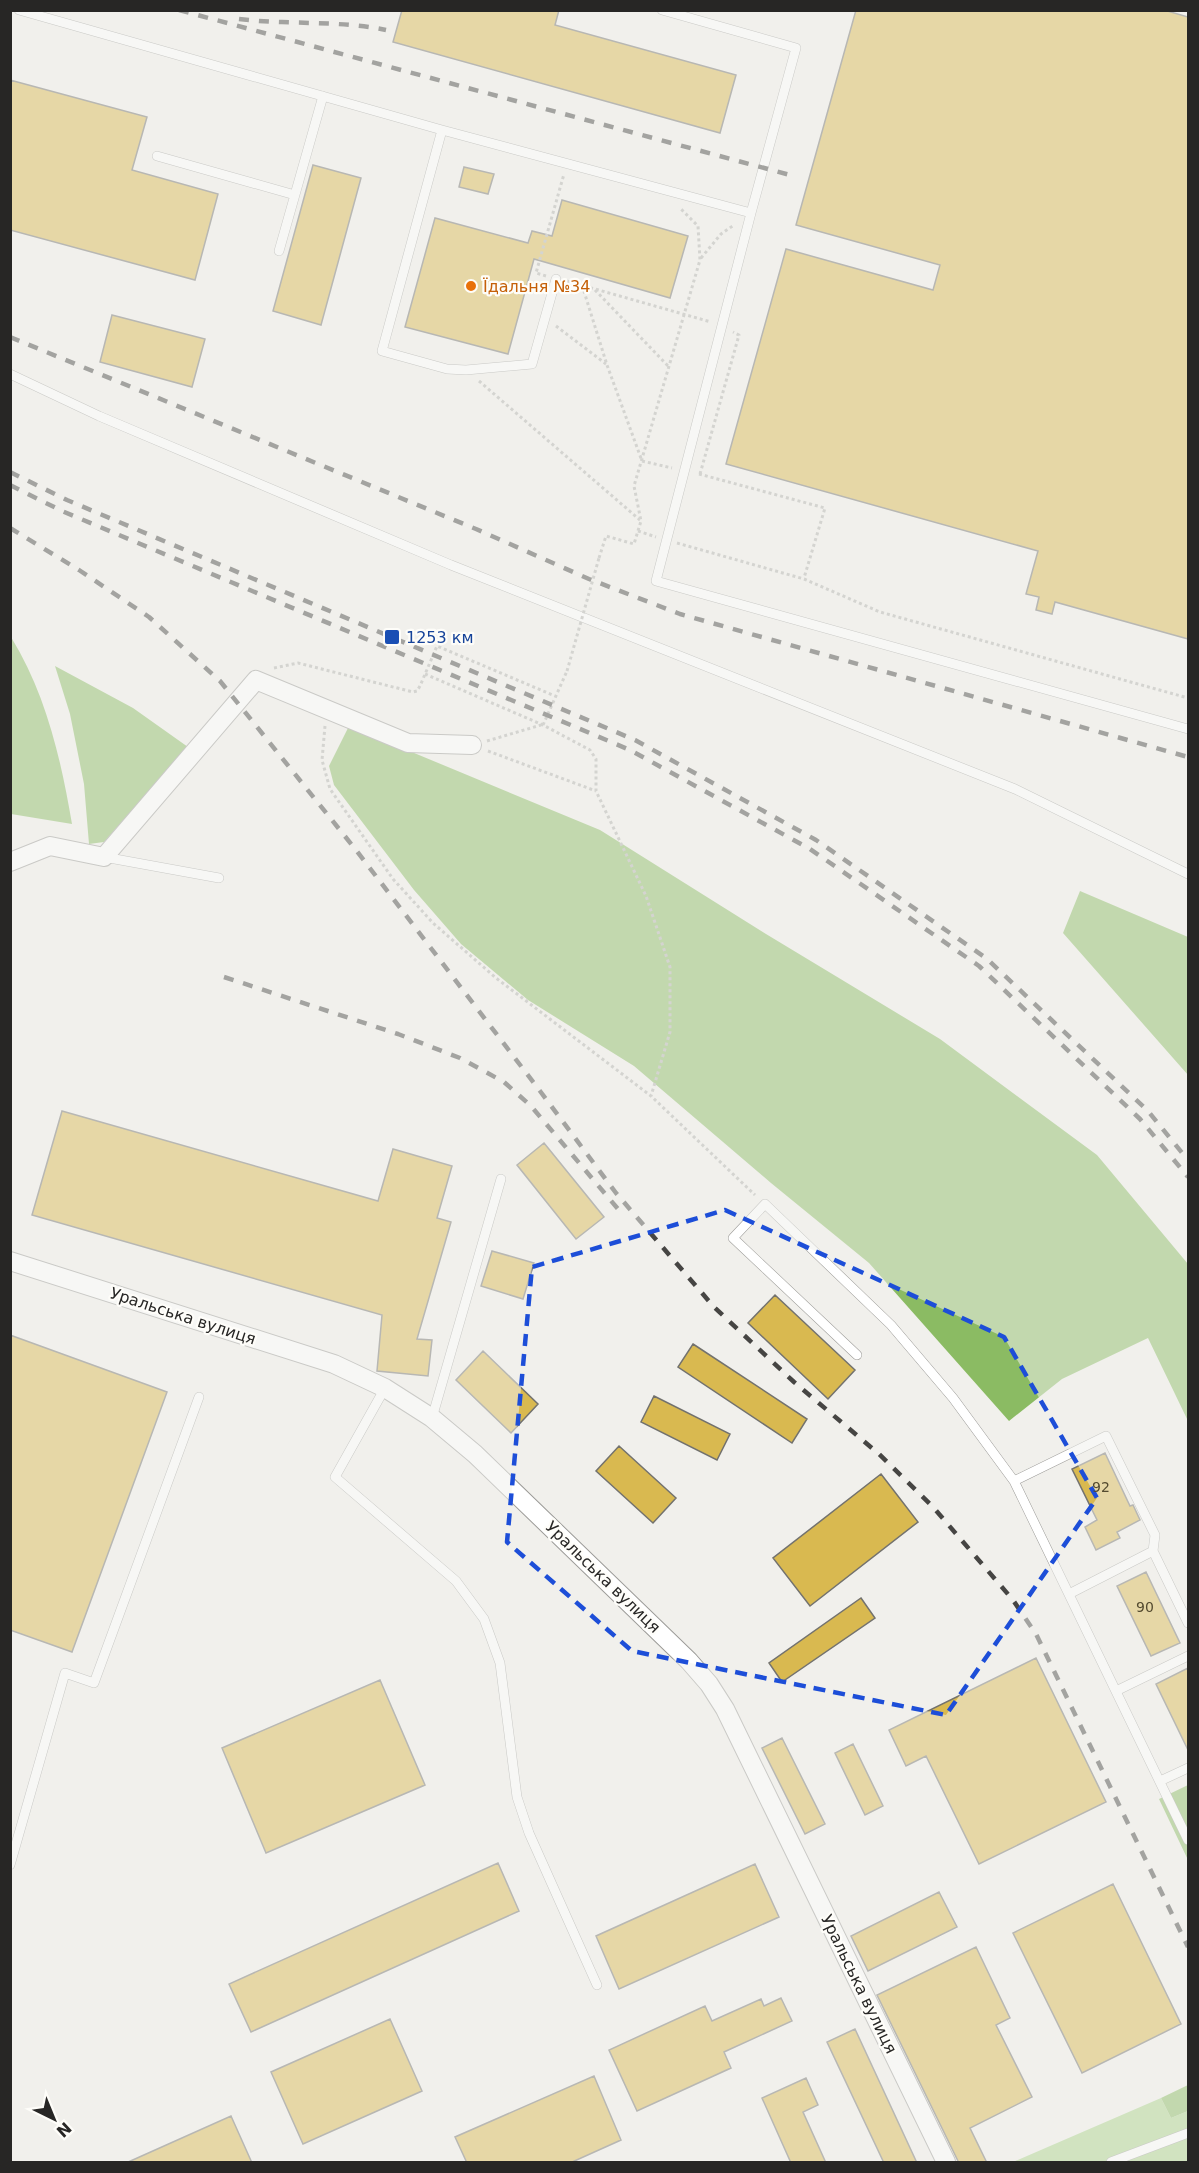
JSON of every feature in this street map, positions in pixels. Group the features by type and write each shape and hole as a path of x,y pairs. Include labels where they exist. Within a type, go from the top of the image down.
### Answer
{"street":[{"path":"10,862 50,846 104,857 256,680 408,743 472,745"},
{"name":"Уральська вулиця","path":"10,1262 334,1364 385,1388 432,1418 475,1454 689,1661 709,1684 725,1709 946,2163"}],"lane":[{"path":"19,10 442,130 751,213"},
{"path":"662,10 796,48 656,581 1188,729"},
{"path":"279,251 323,96"},
{"path":"442,130 382,351 447,369 466,370 532,364 556,279"},
{"path":"157,156 295,195"},
{"path":"10,374 99,416 451,565 1016,789 1188,874"},
{"path":"104,857 219,878"},
{"path":"432,1418 501,1179"},
{"path":"857,1355 733,1238 765,1204 891,1325 953,1398 1014,1481 1188,1839"},
{"path":"385,1388 335,1477 456,1581 484,1619 500,1663 517,1797 526,1824 597,1985"},
{"path":"10,1865 65,1673 94,1683 199,1397"},
{"path":"1014,1481 1106,1436 1155,1535 1154,1551 1188,1623"},
{"path":"1069,1594 1154,1551"},
{"path":"1116,1691 1188,1656"},
{"path":"1160,1782 1188,1768"},
{"path":"1111,2163 1188,2133"}],"path":[{"path":"564,174 536,273 722,325"},
{"path":"543,725 567,671 606,536 634,544 641,521 634,486 700,260 698,226 678,206"},
{"path":"700,260 721,234 751,213"},
{"path":"582,285 607,365 642,461"},
{"path":"594,289 669,367"},
{"path":"545,318 607,365"},
{"path":"739,335 700,474 825,508 804,579"},
{"path":"466,370 641,521"},
{"path":"638,531 804,579 880,612 1188,698"},
{"path":"298,663 413,692 417,691 437,646 555,696"},
{"path":"424,674 543,725 590,750 596,759 596,790 646,896 670,967 670,1032 651,1096"},
{"path":"326,709 321,760 324,775 330,789 393,879 433,923 496,978 651,1096 765,1204"},
{"path":"472,745 543,725"},
{"path":"472,745 596,790"}],"highlighted area":[{"path":"725,1210 1004,1337 1097,1498 946,1715 632,1651 507,1542 532,1267"}],"green space":[{"path":"11,637 43,704 63,775 72,824 11,814"},
{"path":"55,666 133,708 188,747 104,842 89,844 84,784 70,714"},
{"path":"349,726 600,830 940,1039 1097,1155 1188,1264 1188,1421 1148,1338 1062,1379 1009,1421 869,1263 634,1066 528,1000 461,944 414,890 334,785 329,766"},
{"path":"1080,891 1188,937 1188,1075 1063,933"},
{"path":"1188,1785 1188,1860 1159,1799"},
{"path":"1188,2085 1188,2111 1171,2118 1161,2098"},
{"path":"1161,2098 1171,2118 1188,2111 1188,2162 1013,2162"}],"building":[{"path":"402,10 559,10 555,25 736,75 720,133 393,42"},
{"path":"856,10 1164,10 1188,17 1188,639 1055,602 1052,614 1036,610 1039,597 1026,594 1038,551 726,464 786,249 933,290 940,265 796,225"},
{"path":"10,80 147,117 132,170 218,194 195,280 10,230"},
{"path":"313,165 361,178 321,325 273,311"},
{"path":"464,167 494,174 488,194 459,187"},
{"path":"562,200 688,236 670,298 534,259 508,354 405,327 435,218 528,243 532,231 552,236"},
{"path":"112,315 205,339 192,387 100,362"},
{"path":"62,1111 378,1201 393,1149 452,1166 437,1218 451,1222 417,1339 432,1340 428,1376 377,1371 382,1315 32,1215"},
{"path":"544,1143 604,1217 576,1239 517,1165"},
{"path":"492,1251 534,1263 523,1299 481,1286"},
{"path":"775,1295 855,1370 828,1399 748,1323"},
{"path":"10,1335 167,1392 72,1652 10,1630"},
{"path":"693,1344 807,1419 792,1443 678,1367"},
{"path":"483,1351 538,1404 511,1433 456,1380"},
{"path":"654,1396 730,1434 717,1460 641,1422"},
{"path":"619,1446 676,1498 653,1523 596,1471"},
{"path":"1105,1453 1130,1506 1133,1505 1140,1520 1117,1532 1120,1538 1096,1550 1085,1527 1097,1520 1072,1469"},
{"path":"881,1474 918,1522 810,1606 773,1558"},
{"path":"1146,1572 1180,1643 1151,1656 1117,1586"},
{"path":"861,1598 875,1618 782,1682 769,1663"},
{"path":"1036,1658 1106,1802 979,1864 926,1756 906,1766 889,1730"},
{"path":"1188,1668 1188,1750 1156,1684"},
{"path":"380,1680 425,1785 266,1853 222,1748"},
{"path":"782,1738 825,1824 805,1834 762,1748"},
{"path":"853,1744 883,1806 865,1815 835,1753"},
{"path":"498,1863 519,1911 251,2032 229,1984"},
{"path":"755,1864 779,1917 619,1989 596,1936"},
{"path":"1113,1884 1181,2024 1082,2073 1013,1933"},
{"path":"939,1892 957,1927 868,1971 851,1936"},
{"path":"976,1947 1010,2018 996,2025 1032,2097 970,2128 987,2163 959,2163 877,1995"},
{"path":"781,1998 792,2021 724,2052 731,2068 637,2111 609,2050 705,2006 712,2021 761,1999 764,2006"},
{"path":"390,2019 422,2091 303,2144 271,2072"},
{"path":"855,2029 917,2163 884,2163 827,2042"},
{"path":"594,2076 621,2140 570,2163 467,2163 455,2137"},
{"path":"806,2078 818,2105 803,2112 826,2163 791,2163 762,2098"},
{"path":"231,2116 252,2163 126,2163"}],"railway":[{"path":"179,10 790,175"},
{"path":"239,19 350,25 386,30"},
{"path":"10,337 476,529 589,579 680,614 1188,757"},
{"path":"10,472 67,500 635,740 816,840 986,958 1148,1111 1188,1160"},
{"path":"10,485 62,511 630,750 810,849 979,966 1140,1119 1188,1177"},
{"path":"10,528 79,570 149,617 220,681 356,850 616,1193 714,1307 794,1382 879,1454 933,1507 1013,1600 1036,1634 1188,1947"},
{"path":"224,977 398,1034 460,1058 504,1082 531,1106 618,1209"}],"place":[{"name":"Їдальня №34","path":"471,286"},
{"name":"1253 км","path":"392,637"}]}
